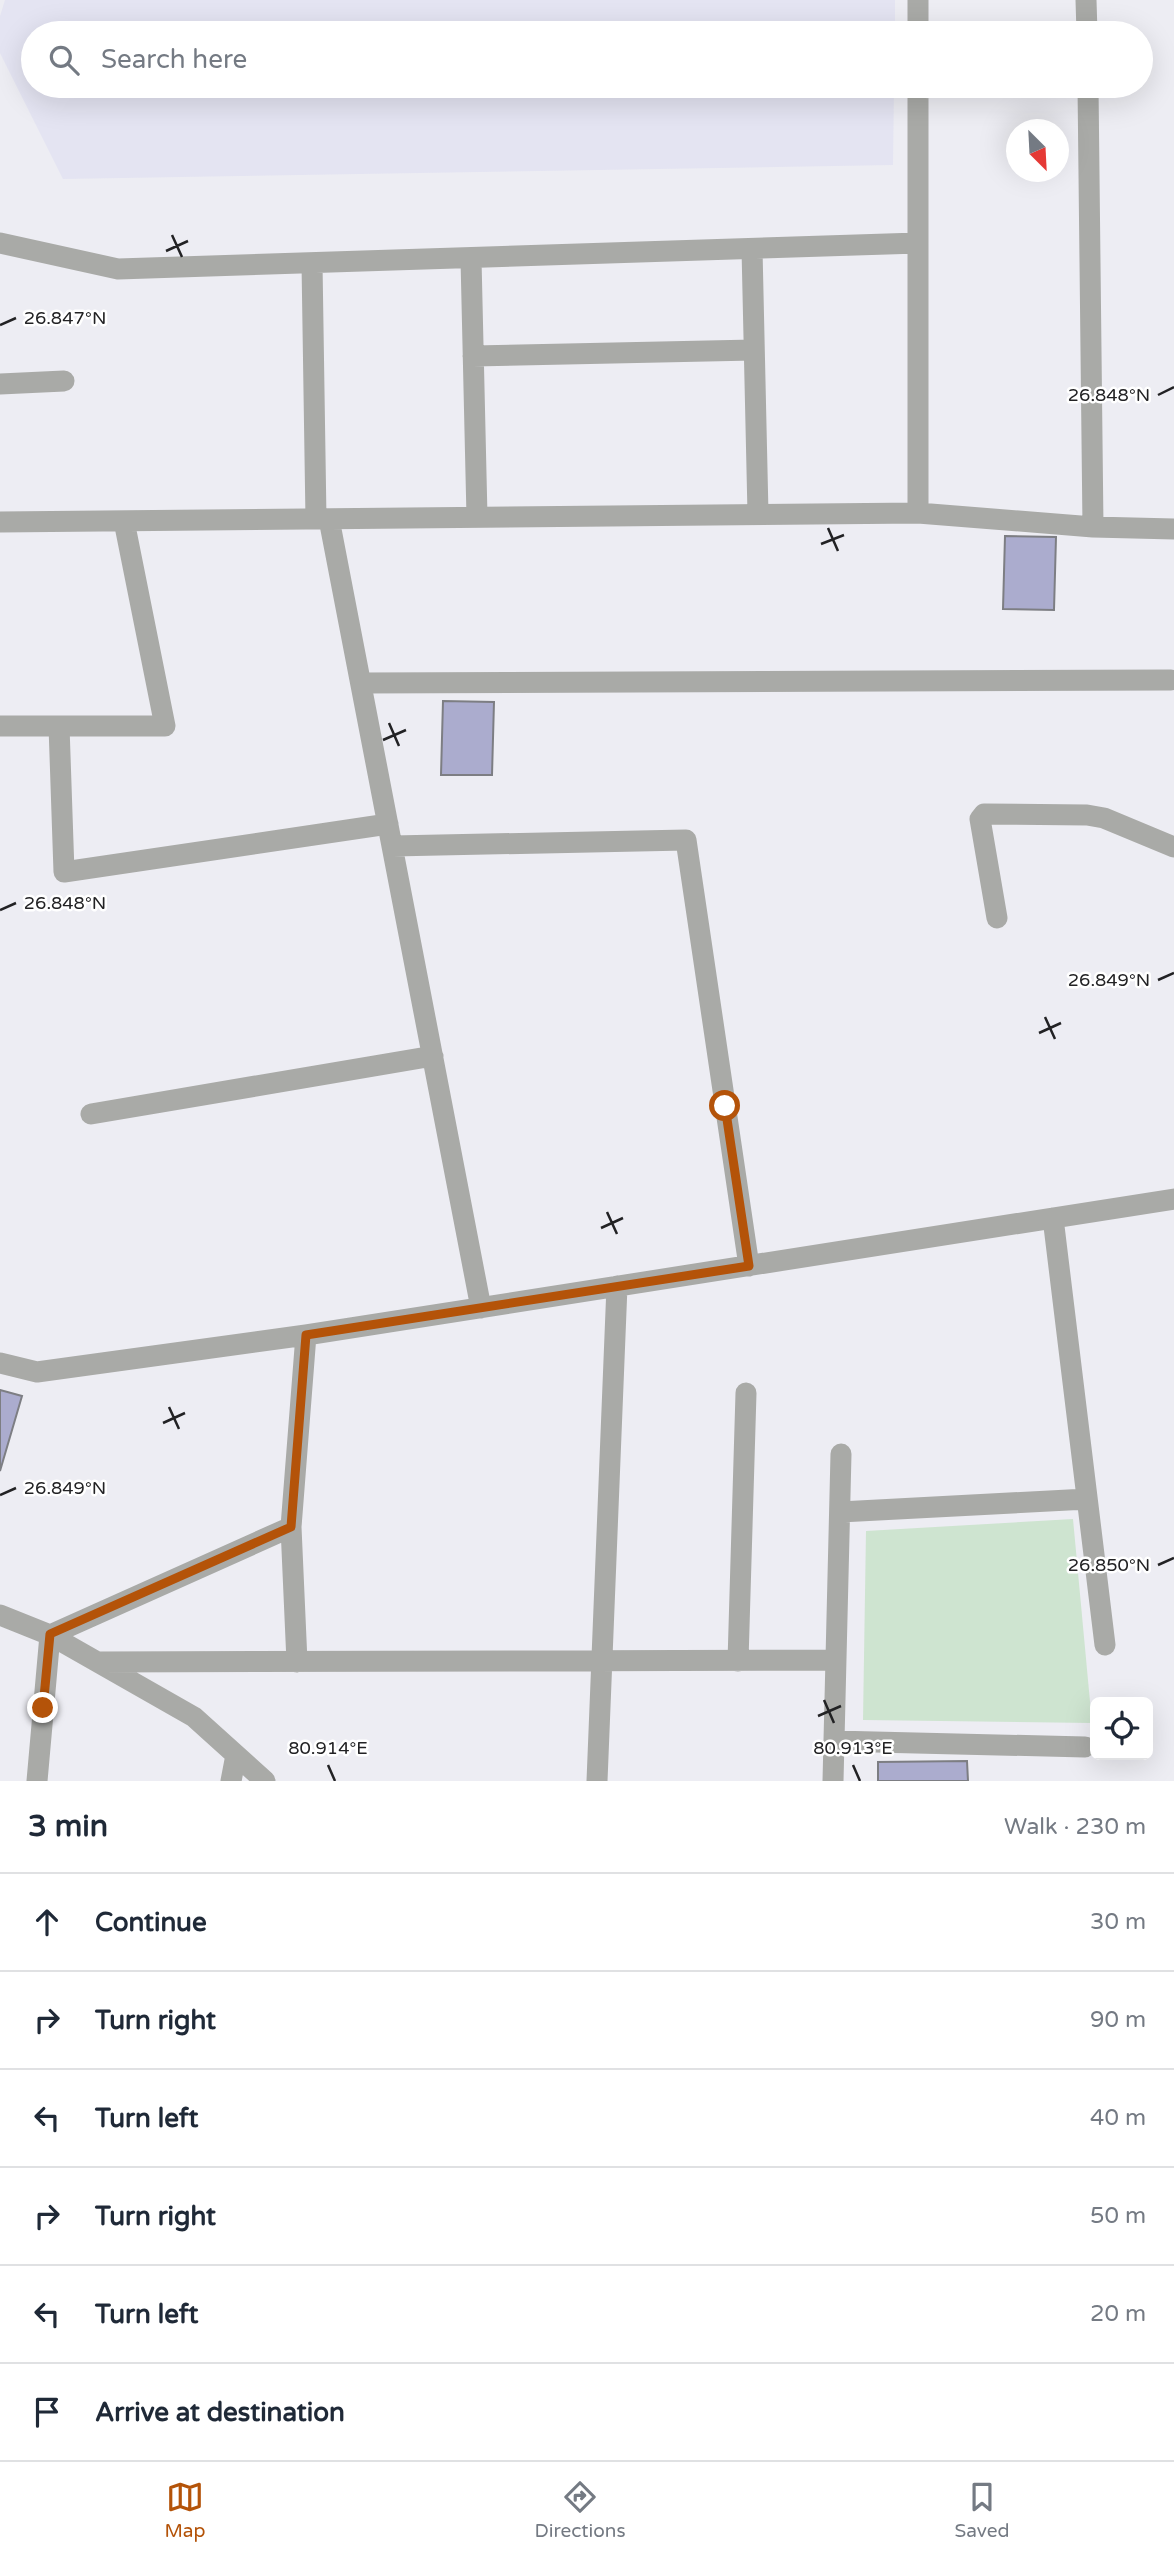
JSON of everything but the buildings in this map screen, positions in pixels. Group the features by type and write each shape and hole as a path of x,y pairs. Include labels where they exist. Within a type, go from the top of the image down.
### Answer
{"street":[{"path":"918,0 918,21"},
{"path":"1086,0 1087,21"},
{"path":"918,98 918,513"},
{"path":"1088,98 1093,527"},
{"path":"0,243 118,269 918,243"},
{"path":"752,249 758,514"},
{"path":"471,258 477,517"},
{"path":"312,263 322,519 361,683 481,1308"},
{"path":"473,356 754,350"},
{"path":"0,384 64,381"},
{"path":"0,522 918,513 1093,527 1174,529"},
{"path":"0,726 165,726 124,521"},
{"path":"361,683 1171,680"},
{"path":"59,726 64,872 388,824"},
{"path":"997,918 980,819 984,814 1087,815 1104,818 1174,847"},
{"path":"393,846 686,841 749,1266"},
{"path":"91,1114 433,1056"},
{"path":"0,1363 37,1372 306,1335 1174,1199"},
{"path":"1052,1217 1105,1645"},
{"path":"597,1781 617,1286"},
{"path":"297,1662 291,1527 306,1335"},
{"path":"738,1661 746,1393"},
{"path":"833,1781 841,1454"},
{"path":"840,1512 1087,1499"},
{"path":"50,1634 291,1527"},
{"path":"0,1615 50,1634 194,1717 265,1781"},
{"path":"37,1781 50,1634"},
{"path":"98,1662 836,1660"},
{"path":"834,1741 1085,1747"},
{"path":"231,1781 236,1755"}],"shaded area":[{"path":"5,0 895,0 895,21 21,21 21,95 0,53 0,16"},
{"path":"22,98 894,98 893,165 63,179"}],"green space":[{"path":"1073,1519 1090,1723 863,1720 866,1531"}],"route":[{"path":"43,1708 50,1634 291,1527 306,1335 749,1266 725,1106"}]}
